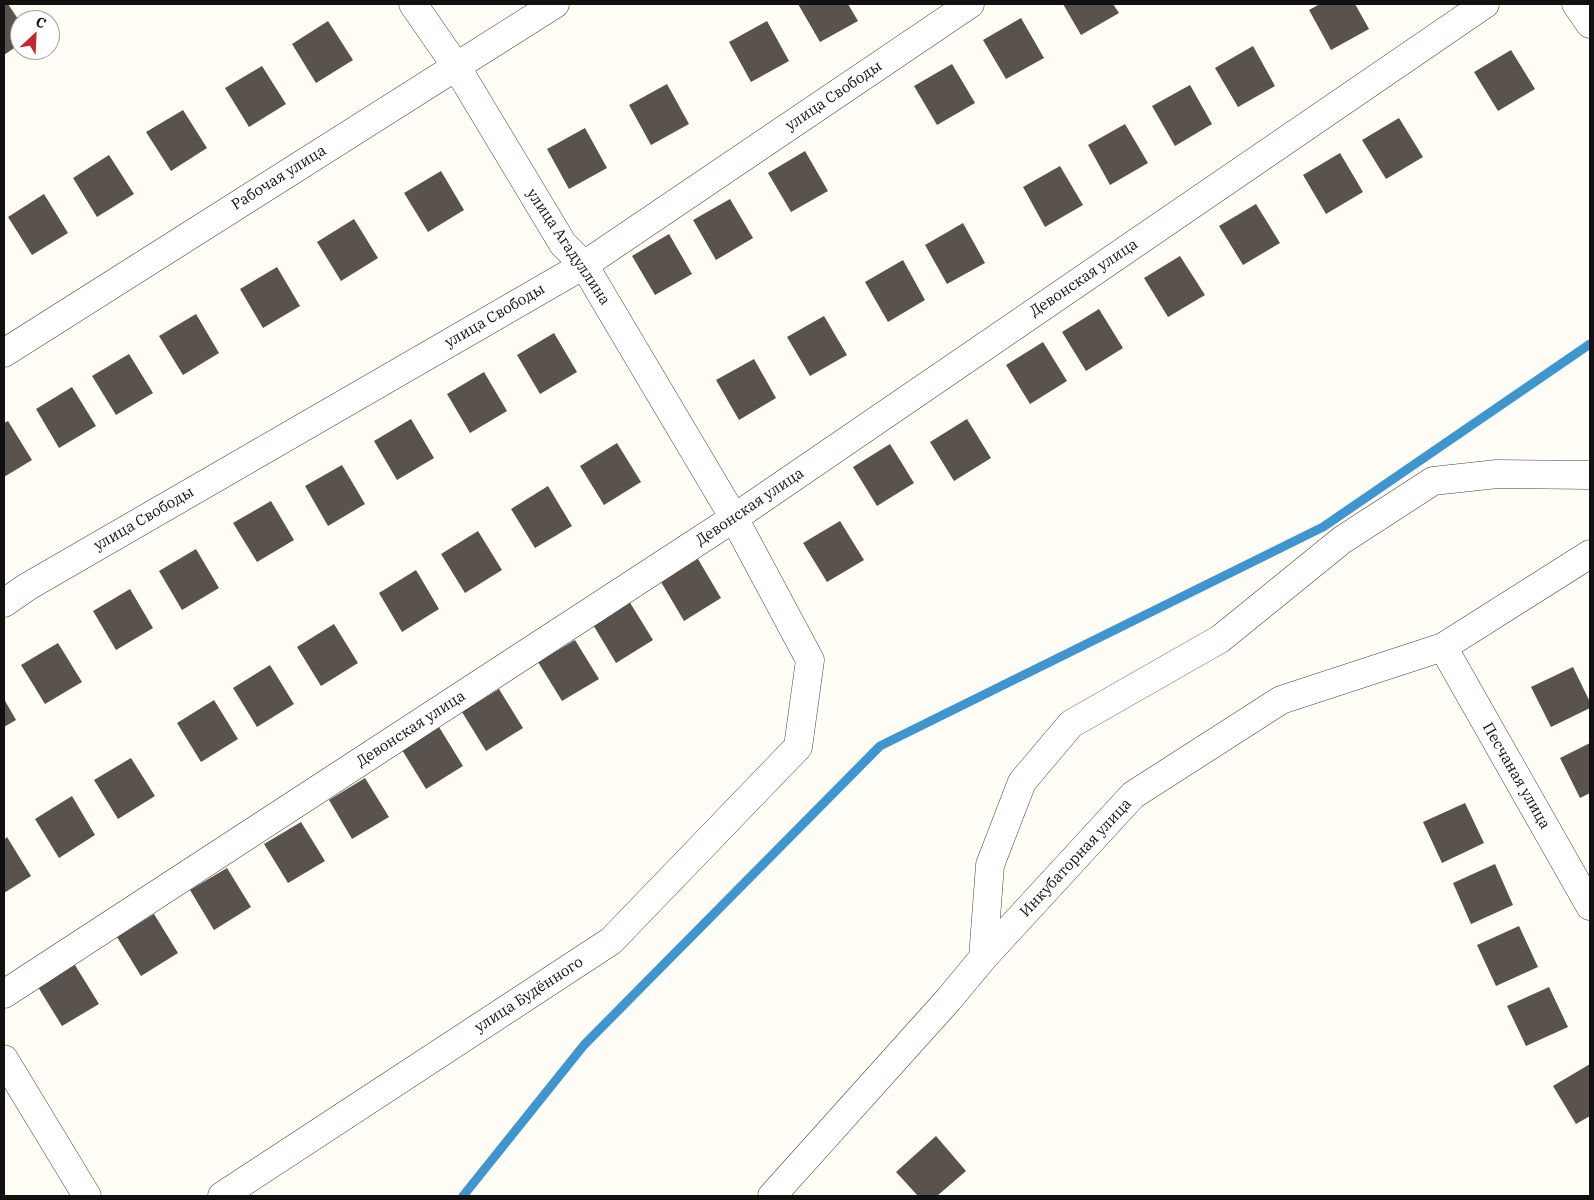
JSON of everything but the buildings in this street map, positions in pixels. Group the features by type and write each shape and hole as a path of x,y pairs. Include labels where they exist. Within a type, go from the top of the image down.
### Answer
{"street":[{"name":"улица Агадуллина","path":"413,4 456,66 563,244 584,265 734,518 810,660 798,747"},
{"name":"Рабочая улица","path":"4,353 555,4"},
{"name":"улица Свободы","path":"4,603 44,577 584,265 970,4"},
{"name":"Девонская улица","path":"4,994 734,518 1485,4"},
{"path":"1576,4 1590,24"},
{"path":"983,958 990,865 1022,782 1071,724 1220,640 1342,540 1432,481 1497,474 1590,475"},
{"name":"Инкубаторная улица","path":"772,1196 949,999 983,958 1134,795 1281,700 1443,647 1590,554"},
{"name":"Песчаная улица","path":"1443,647 1590,906"},
{"name":"улица Будённого","path":"222,1196 611,942 798,747"},
{"path":"4,1058 87,1196"}],"waterway":[{"path":"463,1196 584,1045 880,746 1323,527 1590,344"}]}
